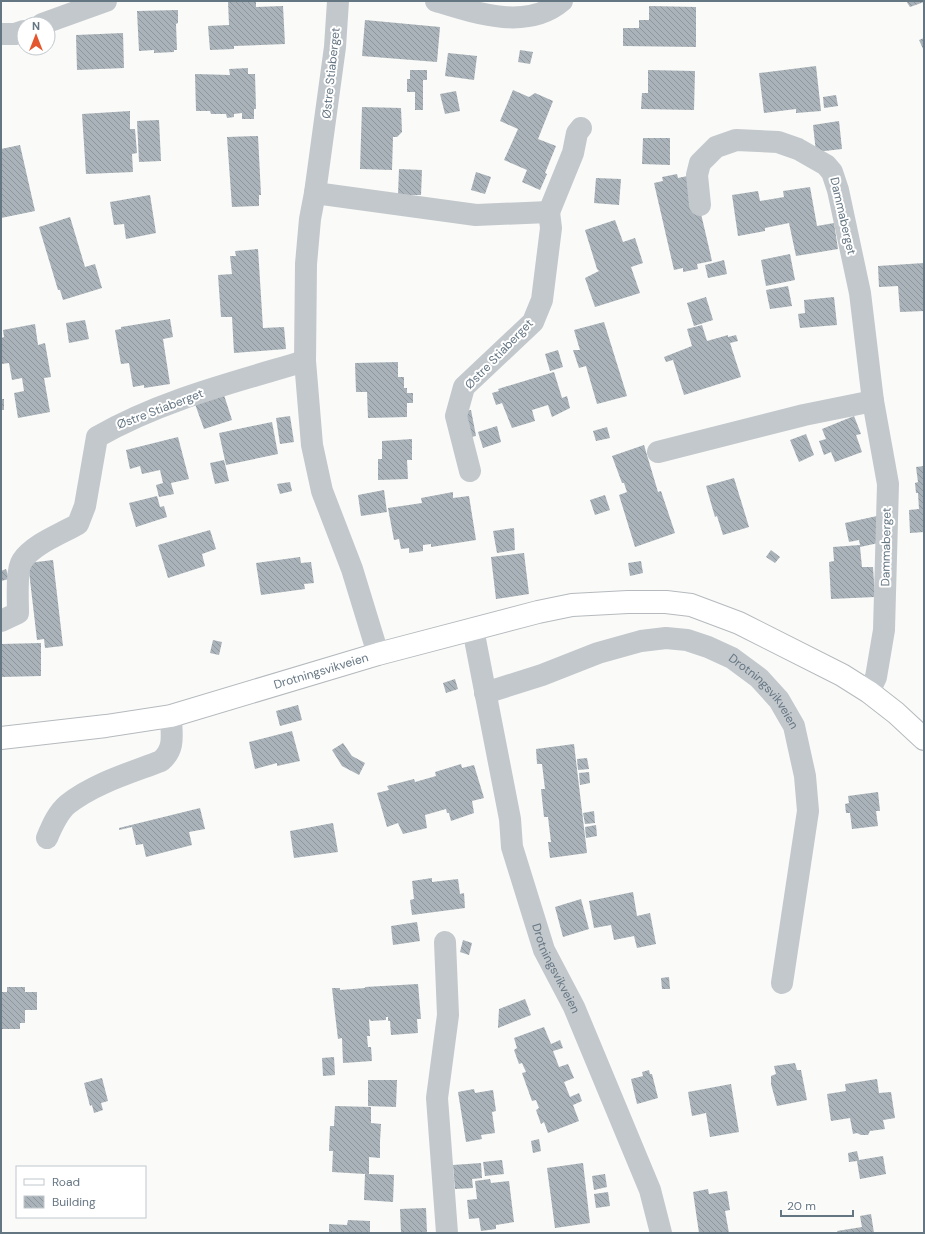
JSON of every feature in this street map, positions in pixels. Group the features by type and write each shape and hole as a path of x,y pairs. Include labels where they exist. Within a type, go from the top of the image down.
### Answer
{"main road":[{"name":"Drotningsvikveien","path":"1,738 106,726 171,716 378,654 572,605 628,602 666,602 691,605 739,623 784,644 842,675 869,692 896,713 924,739"}],"street":[{"path":"56,19 106,1"},
{"name":"Østre Stiaberget","path":"338,1 335,47 315,193 310,219 306,264 305,360 312,445 322,491 352,569 378,654"},
{"path":"436,1 468,11 513,18 543,13 562,1"},
{"path":"1,34 16,34"},
{"name":"Østre Stiaberget","path":"470,471 456,416 464,387 533,322 542,300 551,228 549,212 573,153 577,133 581,128"},
{"name":"Dammaberget","path":"700,205 697,175 700,163 716,147 736,140 778,142 798,149 826,165 832,172 838,190 860,293 873,401 888,484 884,630 876,677 869,692"},
{"path":"315,193 476,215 549,212"},
{"name":"Østre Stiaberget","path":"1,621 18,613 18,584 21,561 38,544 78,524 85,506 97,437 122,423 190,396 305,360"},
{"path":"658,452 804,415 873,401"},
{"name":"Drotningsvikveien","path":"473,629 510,818 512,847 532,914 544,950 574,1007 650,1190 661,1233"},
{"name":"Drotningsvikveien","path":"485,693 542,675 598,653 641,641 666,638 686,640 708,647 732,658 759,678 779,700 794,726 805,776 808,811 782,983"},
{"path":"47,838 52,824 68,804 104,784 161,761 169,754 172,744 171,716"},
{"path":"444,942 448,1015 437,1098 447,1233"}],"building":[{"path":"228,1 256,1 256,7 283,6 285,44 234,46 234,49 210,50 208,26 229,25"},
{"path":"906,1 924,1 924,2 910,7"},
{"path":"649,6 696,7 696,47 623,46 623,28 639,28 639,20 649,20"},
{"path":"178,10 178,23 176,24 177,50 174,50 174,52 154,53 154,50 139,51 137,11"},
{"path":"365,20 440,27 437,62 362,56"},
{"path":"123,33 124,68 77,70 76,35"},
{"path":"924,38 924,51 919,40"},
{"path":"520,50 533,52 530,64 518,62"},
{"path":"448,53 477,56 474,80 445,76"},
{"path":"816,66 821,111 796,113 796,109 764,113 759,73"},
{"path":"248,68 248,74 255,74 256,109 254,109 254,119 242,119 242,113 234,114 234,117 227,118 226,114 211,114 210,111 196,111 195,74 230,75 229,69"},
{"path":"410,70 427,70 427,80 423,80 423,110 415,110 415,92 407,92 407,79 410,79"},
{"path":"648,70 695,71 694,110 641,109 642,93 648,93"},
{"path":"513,90 529,97 535,93 553,101 538,139 556,146 540,190 522,182 527,170 504,160 518,129 500,121"},
{"path":"456,91 460,111 445,114 440,94"},
{"path":"836,95 838,106 824,108 823,97"},
{"path":"362,107 401,108 402,132 397,137 393,137 392,170 360,169"},
{"path":"130,111 130,129 135,129 137,153 132,154 133,172 86,174 82,114"},
{"path":"159,120 161,161 139,162 137,121"},
{"path":"839,121 842,149 816,152 813,125"},
{"path":"258,136 261,195 259,195 259,206 232,207 227,137"},
{"path":"643,138 670,138 670,165 642,164"},
{"path":"20,145 35,211 1,218 1,149"},
{"path":"399,169 422,170 421,195 398,195"},
{"path":"476,172 491,177 485,194 471,190"},
{"path":"677,174 678,178 692,175 712,261 697,264 698,269 683,272 683,268 674,270 654,183 663,181 662,177"},
{"path":"596,178 621,179 619,205 594,203"},
{"path":"810,187 817,226 834,223 838,249 796,256 789,223 765,228 765,231 738,236 732,195 758,191 760,201 784,197 783,191"},
{"path":"150,195 156,233 126,239 124,224 114,225 110,202"},
{"path":"70,217 85,267 95,264 102,288 63,300 60,290 58,290 39,227"},
{"path":"615,220 623,242 635,238 643,263 631,267 640,293 595,307 585,278 599,271 597,269 585,230"},
{"path":"258,249 263,328 284,327 286,349 234,353 232,317 221,317 218,275 232,274 230,256 236,256 235,251"},
{"path":"790,254 795,280 766,286 761,260"},
{"path":"724,260 727,274 708,278 705,265"},
{"path":"924,263 924,311 900,312 898,286 879,287 878,266"},
{"path":"788,286 792,306 770,309 766,290"},
{"path":"706,297 713,320 694,326 687,303"},
{"path":"834,297 837,325 800,328 798,314 805,313 804,300"},
{"path":"170,319 173,337 163,339 170,384 144,388 144,385 133,387 129,363 121,364 115,330 121,329 121,327"},
{"path":"85,320 89,339 69,343 66,323"},
{"path":"604,322 627,396 597,404 586,366 579,368 573,350 580,350 574,330"},
{"path":"35,324 38,345 45,343 51,377 44,378 50,412 18,418 14,393 24,391 22,378 12,380 9,363 1,364 1,338 4,337 3,330"},
{"path":"702,325 707,341 728,335 728,337 736,335 738,341 730,343 741,377 684,395 673,360 666,362 664,357 692,346 687,329"},
{"path":"558,350 563,367 550,371 545,354"},
{"path":"398,362 398,377 404,377 404,388 407,388 407,393 413,393 413,403 407,403 407,417 368,418 367,392 356,392 355,363"},
{"path":"554,372 562,398 567,396 570,408 552,417 548,405 532,410 535,421 512,428 502,403 496,405 492,393 499,391 498,389"},
{"path":"224,395 232,420 204,429 195,404"},
{"path":"1,399 4,399 4,410 1,410"},
{"path":"471,410 476,436 471,437 464,411"},
{"path":"290,416 294,442 280,444 276,418"},
{"path":"854,416 861,434 856,435 862,452 835,462 831,452 824,455 819,441 826,439 822,429"},
{"path":"272,422 278,454 226,465 219,433"},
{"path":"497,426 501,442 483,448 478,432"},
{"path":"607,427 610,438 596,441 593,431"},
{"path":"806,434 814,455 799,462 790,440"},
{"path":"178,437 189,479 171,483 174,494 159,497 156,485 163,483 160,470 142,474 140,466 130,469 126,450"},
{"path":"412,439 412,460 407,460 408,479 378,480 378,459 382,459 382,441"},
{"path":"644,445 658,492 661,491 675,533 635,547 619,495 627,492 612,456"},
{"path":"224,460 229,481 215,484 210,463"},
{"path":"924,466 924,532 910,533 909,510 919,509 918,493 916,493 915,483 918,482 916,467"},
{"path":"734,478 749,527 723,535 717,516 715,517 706,486"},
{"path":"290,482 292,491 280,494 277,484"},
{"path":"384,490 387,512 361,516 358,495"},
{"path":"453,492 453,498 469,496 476,540 431,547 431,544 423,545 423,551 409,553 409,548 401,549 399,539 394,540 388,508 422,503 421,498"},
{"path":"605,495 610,510 595,515 590,500"},
{"path":"157,496 160,507 164,506 167,517 136,527 129,503"},
{"path":"877,516 883,542 860,547 862,567 873,567 875,597 831,599 829,562 834,561 833,547 860,545 859,540 849,542 845,523"},
{"path":"514,528 515,550 497,553 493,531"},
{"path":"210,530 216,549 202,554 205,566 168,578 158,545"},
{"path":"771,550 780,557 775,563 766,557"},
{"path":"524,553 529,594 496,599 491,557"},
{"path":"300,557 301,563 311,562 314,583 304,584 305,589 261,595 256,563"},
{"path":"53,560 63,646 45,648 44,639 37,640 28,563"},
{"path":"641,561 643,573 630,576 628,563"},
{"path":"6,569 9,579 1,581 1,571"},
{"path":"213,640 222,642 219,655 210,653"},
{"path":"41,643 41,676 1,677 1,644"},
{"path":"455,679 458,689 446,693 443,683"},
{"path":"298,705 302,720 280,726 276,711"},
{"path":"292,731 300,761 277,766 277,763 255,769 249,742"},
{"path":"343,743 352,756 365,763 359,775 342,766 332,750"},
{"path":"574,744 587,853 550,858 548,842 551,842 548,817 544,817 541,789 545,789 542,764 537,764 536,749"},
{"path":"587,758 589,769 578,770 577,759"},
{"path":"461,764 462,768 474,765 484,798 472,801 474,813 451,821 449,813 447,813 446,809 425,815 427,828 403,834 398,823 387,827 377,793 389,790 387,786 414,779 415,782 436,776 435,772"},
{"path":"589,772 590,783 580,785 579,773"},
{"path":"878,792 880,811 876,811 878,826 852,829 850,813 846,813 845,804 849,803 848,796"},
{"path":"200,808 205,829 189,832 192,845 146,857 143,844 136,845 132,827 119,830 119,828"},
{"path":"594,811 595,823 585,824 583,813"},
{"path":"333,823 338,852 294,858 290,831"},
{"path":"596,825 597,836 586,838 585,827"},
{"path":"432,878 432,882 458,879 460,894 464,893 465,908 412,915 410,900 414,899 412,881"},
{"path":"633,892 637,916 650,913 656,944 637,948 634,936 614,940 611,925 594,928 589,901"},
{"path":"581,899 589,929 563,937 555,907"},
{"path":"417,922 420,941 393,945 391,926"},
{"path":"463,940 472,943 469,955 460,952"},
{"path":"669,977 670,989 662,989 661,978"},
{"path":"418,984 421,1019 417,1019 418,1033 391,1035 390,1021 388,1021 388,1017 386,1017 386,1020 371,1021 369,1019 370,1036 367,1036 368,1047 371,1047 372,1061 343,1063 342,1038 338,1039 332,988 340,988 340,990"},
{"path":"7,987 25,987 25,992 37,992 37,1010 25,1010 25,1023 20,1023 20,1029 1,1029 1,992 7,992"},
{"path":"525,999 531,1015 498,1028 499,1009"},
{"path":"544,1027 551,1044 560,1040 563,1048 553,1051 559,1067 568,1064 574,1078 564,1082 570,1097 579,1093 582,1101 573,1105 579,1121 548,1133 544,1122 541,1124 536,1110 539,1108 536,1100 532,1101 522,1073 526,1072 522,1063 519,1064 514,1050 517,1048 514,1038"},
{"path":"334,1057 335,1075 323,1076 322,1058"},
{"path":"795,1063 797,1070 801,1070 807,1100 777,1106 771,1084 771,1076 776,1074 774,1066"},
{"path":"649,1070 650,1074 652,1074 658,1098 637,1104 631,1079 643,1076 642,1072"},
{"path":"102,1078 108,1101 101,1103 103,1110 94,1113 92,1105 90,1106 84,1083"},
{"path":"877,1079 879,1093 891,1092 895,1118 883,1120 885,1129 870,1131 868,1135 861,1135 857,1133 853,1134 850,1118 831,1121 827,1094 846,1091 845,1084"},
{"path":"368,1080 397,1080 396,1107 368,1106"},
{"path":"731,1084 739,1132 710,1137 706,1113 692,1116 688,1092"},
{"path":"474,1089 475,1093 493,1090 496,1111 492,1112 495,1133 481,1135 482,1139 466,1142 458,1092"},
{"path":"335,1106 371,1107 371,1123 381,1124 380,1158 369,1157 369,1174 394,1175 393,1202 364,1200 365,1174 332,1172 333,1151 329,1151 330,1126 334,1126"},
{"path":"539,1139 541,1151 533,1153 531,1141"},
{"path":"857,1151 859,1160 883,1156 886,1174 860,1179 857,1161 849,1162 848,1153"},
{"path":"502,1160 504,1174 485,1176 483,1162"},
{"path":"481,1163 482,1178 472,1179 473,1188 455,1189 453,1165"},
{"path":"583,1163 590,1223 555,1228 547,1168"},
{"path":"605,1174 607,1187 594,1190 592,1176"},
{"path":"490,1179 491,1183 509,1181 514,1222 496,1225 496,1229 481,1231 479,1218 469,1219 467,1200 477,1199 475,1181"},
{"path":"708,1189 709,1194 727,1191 730,1210 725,1211 729,1233 699,1233 693,1192"},
{"path":"608,1192 610,1206 596,1208 594,1194"},
{"path":"426,1208 427,1233 401,1233 400,1209"},
{"path":"871,1214 874,1233 838,1233 837,1231 862,1227 860,1216"},
{"path":"348,1220 370,1221 370,1233 329,1233 329,1224 347,1225"}]}
